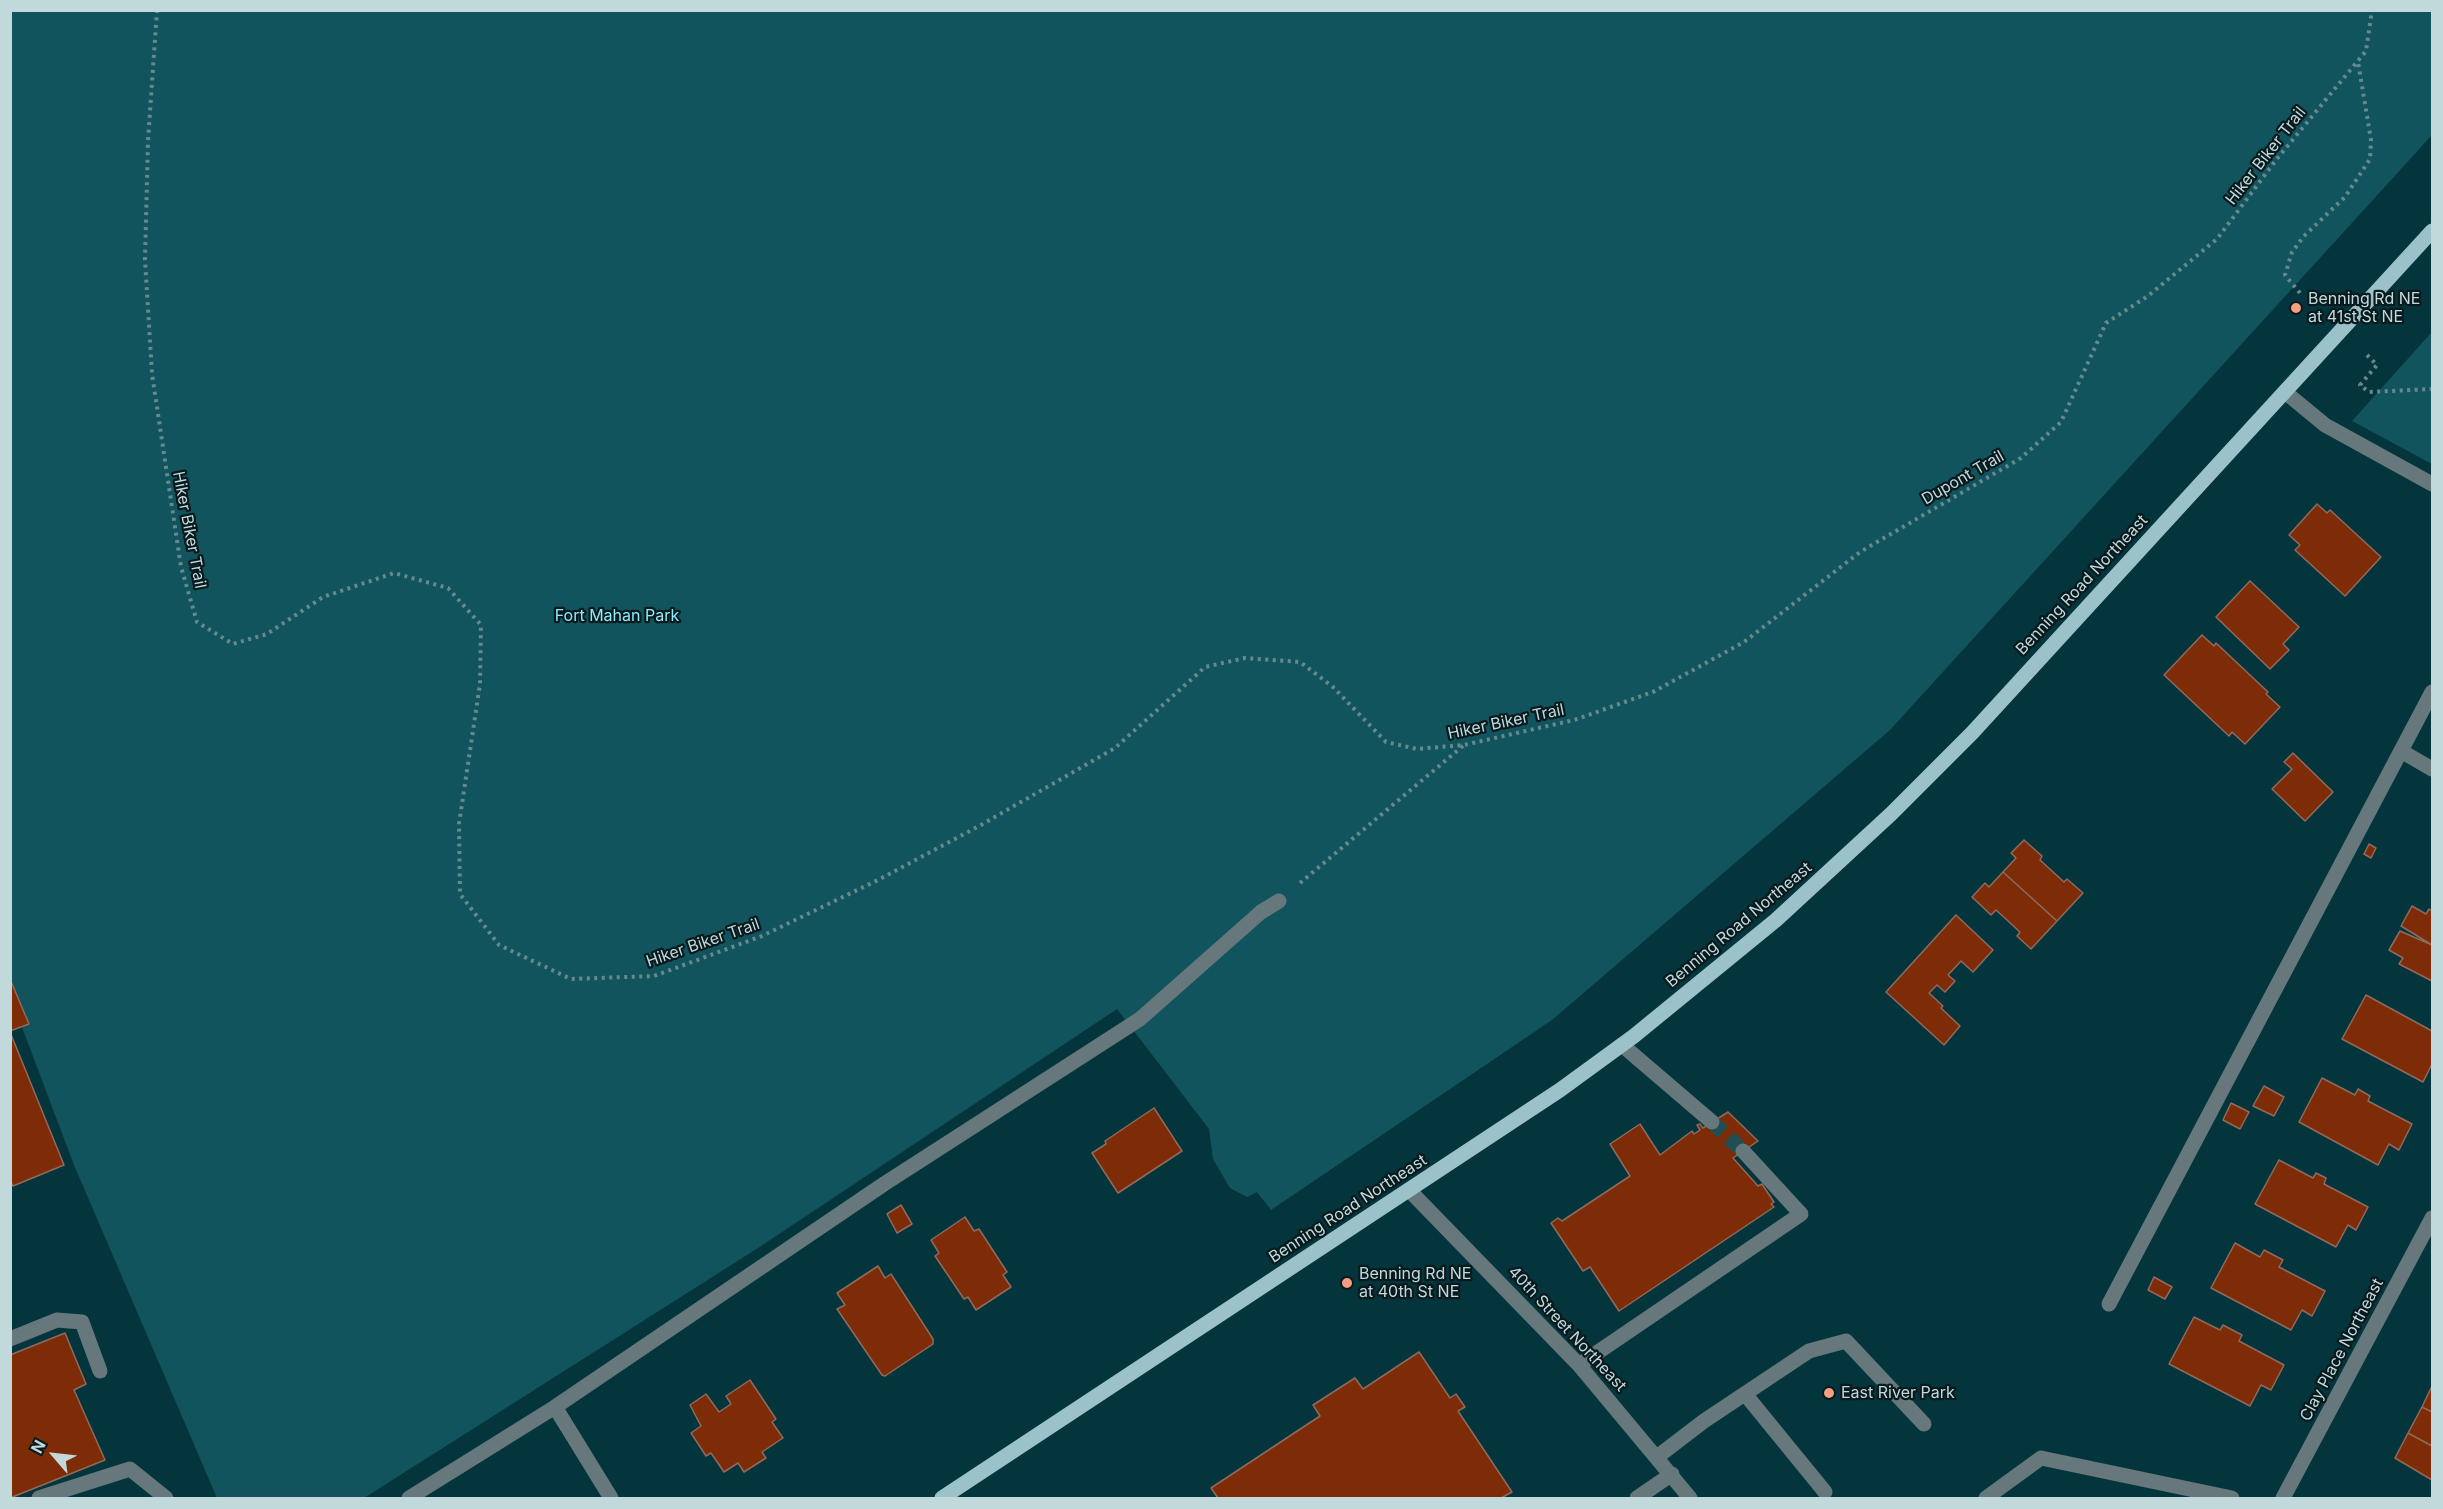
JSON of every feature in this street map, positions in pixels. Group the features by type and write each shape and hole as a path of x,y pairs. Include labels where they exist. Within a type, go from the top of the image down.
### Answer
{"main road":[{"name":"Benning Road Northeast","path":"942,1498 1485,1142 1622,1045 1776,920 1891,814 1972,733 2433,231"}],"street":[{"path":"2285,392 2325,425 2433,484"},
{"path":"2109,1304 2433,692"},
{"path":"2401,751 2433,769"},
{"path":"409,1498 555,1407 884,1184 1140,1018 1261,912 1279,901"},
{"path":"1622,1045 1712,1122"},
{"path":"1579,1365 1801,1214 1743,1151"},
{"name":"40th Street Northeast","path":"1409,1190 1579,1365 1690,1498"},
{"name":"Clay Place Northeast","path":"2283,1498 2433,1218"},
{"path":"10,1339 57,1320 82,1322 100,1371"},
{"path":"1657,1457 1745,1394 1809,1352 1846,1341 1924,1424"},
{"path":"1745,1394 1825,1492"},
{"path":"555,1407 611,1498"},
{"path":"1986,1498 2041,1458 2232,1498"},
{"path":"39,1498 130,1469 166,1498"},
{"path":"1637,1498 1672,1474"}],"path":[{"name":"Hiker Biker Trail","path":"157,10 148,141 145,260 152,363 181,567 197,622 233,644 267,634 323,597 394,573 448,588 480,625 480,684 459,824 460,894 499,945 572,979 654,976 762,936 888,874 1115,748 1205,667 1245,658 1300,662 1333,687 1386,742 1417,749 1464,745 1574,720 1653,692 1744,642"},
{"name":"Hiker Biker Trail","path":"2148,296 2217,239 2276,160 2358,62 2366,51 2372,10"},
{"path":"2300,293 2285,275 2292,252 2304,236 2345,197 2370,159 2371,140 2358,62"},
{"name":"Dupont Trail","path":"1744,642 1860,552 2021,458 2061,422 2106,323 2148,296"},
{"path":"2367,355 2378,365 2360,385 2369,392 2433,389"},
{"path":"1279,901 1464,745"}],"green space":[{"name":"Fort Mahan Park","path":"11,11 2432,11 2432,135 1890,730 1552,1020 1271,1210 1257,1192 1247,1197 1230,1188 1213,1159 1209,1129 1117,1009 758,1248 364,1498 217,1498 74,1165 11,998"},
{"path":"2432,332 2432,464 2352,421"}],"building":[{"path":"2317,504 2327,513 2330,510 2381,557 2345,596 2295,550 2300,545 2289,535"},
{"path":"2250,581 2299,627 2283,644 2289,650 2270,669 2216,617"},
{"path":"2202,635 2214,646 2216,643 2268,692 2266,694 2280,707 2245,744 2232,732 2229,736 2164,675"},
{"path":"2293,753 2333,792 2305,821 2272,789 2292,769 2284,762"},
{"path":"2024,840 2042,856 2040,860 2064,882 2067,879 2083,893 2057,921 2003,872 2016,858 2011,853"},
{"path":"2369,844 2376,848 2371,858 2364,854"},
{"path":"2003,872 2057,921 2031,949 2017,936 2020,932 1996,910 1991,915 1972,897 1985,883 1989,887"},
{"path":"2412,906 2426,914 2429,909 2432,911 2432,945 2401,926"},
{"path":"1956,915 1993,950 1973,972 1961,961 1948,975 1955,981 1945,992 1937,985 1929,993 1960,1026 1944,1045 1886,992"},
{"path":"2400,931 2432,945 2432,981 2399,964 2403,958 2389,950"},
{"path":"10,979 29,1024 10,1031"},
{"path":"2366,995 2432,1031 2432,1064 2423,1082 2342,1039"},
{"path":"10,1032 64,1165 13,1186 10,1180"},
{"path":"2322,1078 2355,1095 2358,1089 2370,1096 2368,1101 2412,1124 2399,1150 2389,1144 2378,1165 2299,1122"},
{"path":"2264,1086 2284,1097 2274,1116 2253,1106"},
{"path":"2231,1103 2249,1112 2240,1129 2223,1120"},
{"path":"1154,1108 1182,1151 1118,1193 1092,1153 1106,1144 1105,1141"},
{"path":"1728,1112 1758,1141 1733,1158 1758,1186 1762,1184 1774,1202 1771,1204 1774,1207 1619,1311 1590,1267 1583,1271 1551,1223 1558,1218 1562,1221 1630,1176 1610,1144 1640,1124 1660,1155 1692,1131 1694,1134 1700,1130 1697,1125 1700,1124 1703,1128"},
{"path":"2279,1160 2313,1178 2316,1173 2326,1178 2324,1184 2368,1207 2356,1230 2348,1225 2336,1247 2255,1204"},
{"path":"901,1205 912,1224 897,1233 887,1214"},
{"path":"965,1217 974,1231 979,1229 1007,1272 1003,1275 1011,1287 976,1310 968,1297 964,1299 935,1256 939,1253 931,1240"},
{"path":"2235,1243 2260,1257 2264,1250 2283,1260 2279,1267 2325,1291 2312,1316 2302,1310 2291,1330 2211,1288"},
{"path":"878,1266 885,1278 891,1274 933,1339 933,1344 885,1376 882,1375 837,1309 845,1305 837,1293"},
{"path":"2154,1277 2172,1287 2165,1299 2148,1290"},
{"path":"2194,1317 2220,1330 2223,1325 2242,1335 2239,1341 2284,1365 2271,1390 2261,1385 2250,1406 2169,1364"},
{"path":"65,1333 86,1384 74,1390 105,1460 10,1498 10,1355"},
{"path":"1419,1352 1450,1398 1456,1394 1465,1407 1458,1411 1512,1492 1501,1498 1218,1498 1211,1488 1320,1416 1313,1405 1355,1378 1363,1389"},
{"path":"750,1380 776,1419 772,1422 783,1438 762,1452 766,1458 744,1472 738,1463 724,1472 711,1453 706,1456 691,1433 701,1426 690,1405 706,1394 719,1412 731,1404 726,1396"},
{"path":"2432,1386 2432,1412 2422,1407"},
{"path":"2422,1407 2432,1412 2432,1446 2408,1433"},
{"path":"2408,1433 2432,1446 2432,1480 2395,1458"}],"tunnel":[{"path":"1712,1122 1743,1151"}],"place":[{"name":"Benning Rd NE at 41st St NE","path":"2296,308"},
{"name":"Benning Rd NE at 40th St NE","path":"1347,1283"},
{"name":"East River Park","path":"1829,1393"}]}
